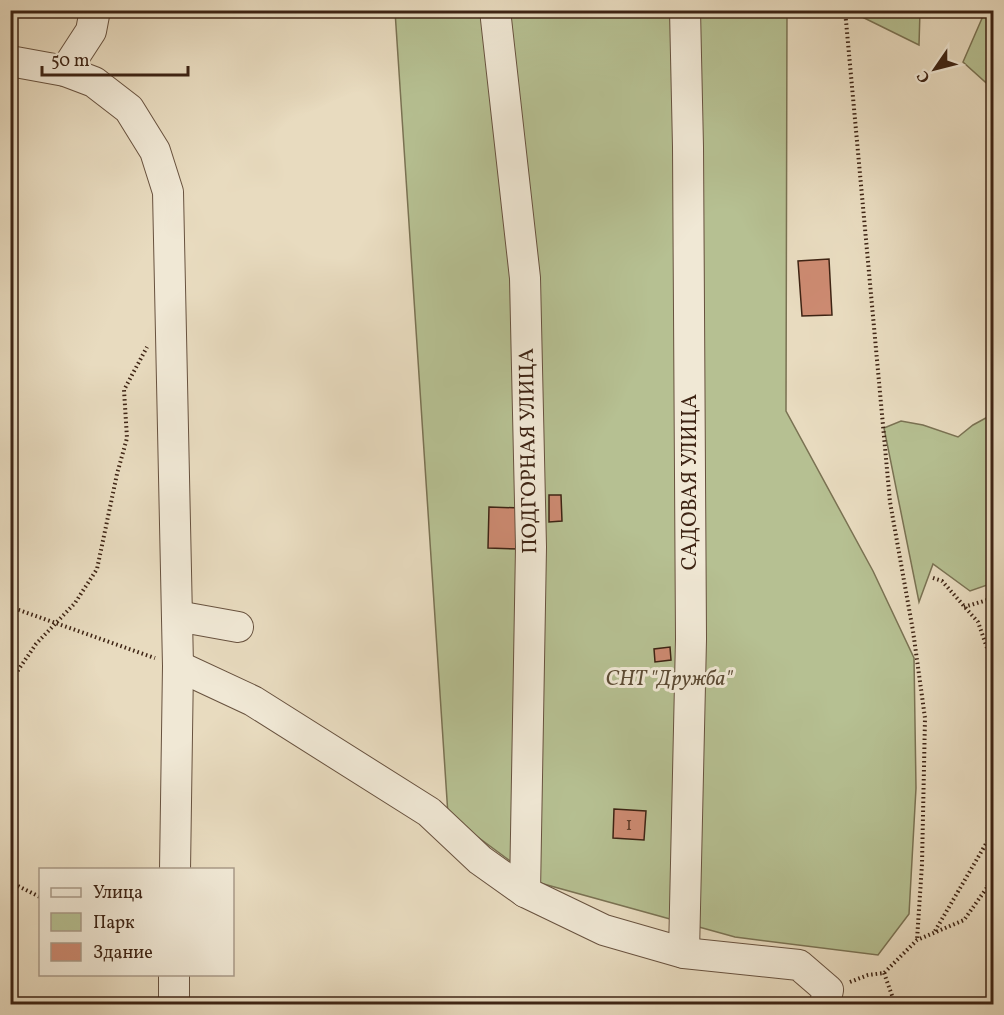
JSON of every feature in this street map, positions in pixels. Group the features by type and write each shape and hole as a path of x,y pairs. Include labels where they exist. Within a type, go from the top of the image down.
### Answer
{"street":[{"path":"64,71 91,31 95,10"},
{"name":"ПОДГОРНАЯ УЛИЦА","path":"495,10 525,278 531,547 525,892"},
{"name":"САДОВАЯ УЛИЦА","path":"684,953 691,639 685,10"},
{"path":"10,61 64,71 94,82 129,109 155,151 168,192 178,666 175,868"},
{"path":"177,616 238,627"},
{"path":"178,666 253,701 429,812 480,860 525,892 604,930 684,953 799,965 828,990 826,998"},
{"path":"174,976 174,1005"}],"path":[{"path":"844,10 890,502 913,631 925,718 922,864 917,940"},
{"path":"10,682 36,644 75,603 97,569 127,438 124,390 144,350 170,321"},
{"path":"933,578 942,581 978,622 993,668"},
{"path":"964,607 993,598"},
{"path":"10,607 178,666"},
{"path":"935,932 993,830"},
{"path":"826,998 868,975 884,973 917,940 964,920 993,878"},
{"path":"10,882 39,896"},
{"path":"987,889 993,887"},
{"path":"884,973 895,1005"}],"green space":[{"name":"СНТ \"Дружба\"","path":"395,11 787,11 786,411 873,571 914,658 916,788 909,914 878,955 735,937 540,883 448,815"},
{"path":"850,11 920,11 919,45"},
{"path":"981,11 993,11 993,89 963,62 983,16"},
{"path":"993,414 993,583 970,591 933,564 919,602 884,428 901,421 923,425 958,437"}],"building":[{"path":"829,259 832,315 802,316 798,261"},
{"path":"549,495 561,495 562,521 549,522"},
{"path":"489,507 521,508 519,549 488,548"},
{"path":"670,647 671,660 655,662 654,649"},
{"path":"614,809 646,811 644,840 613,838"}]}
